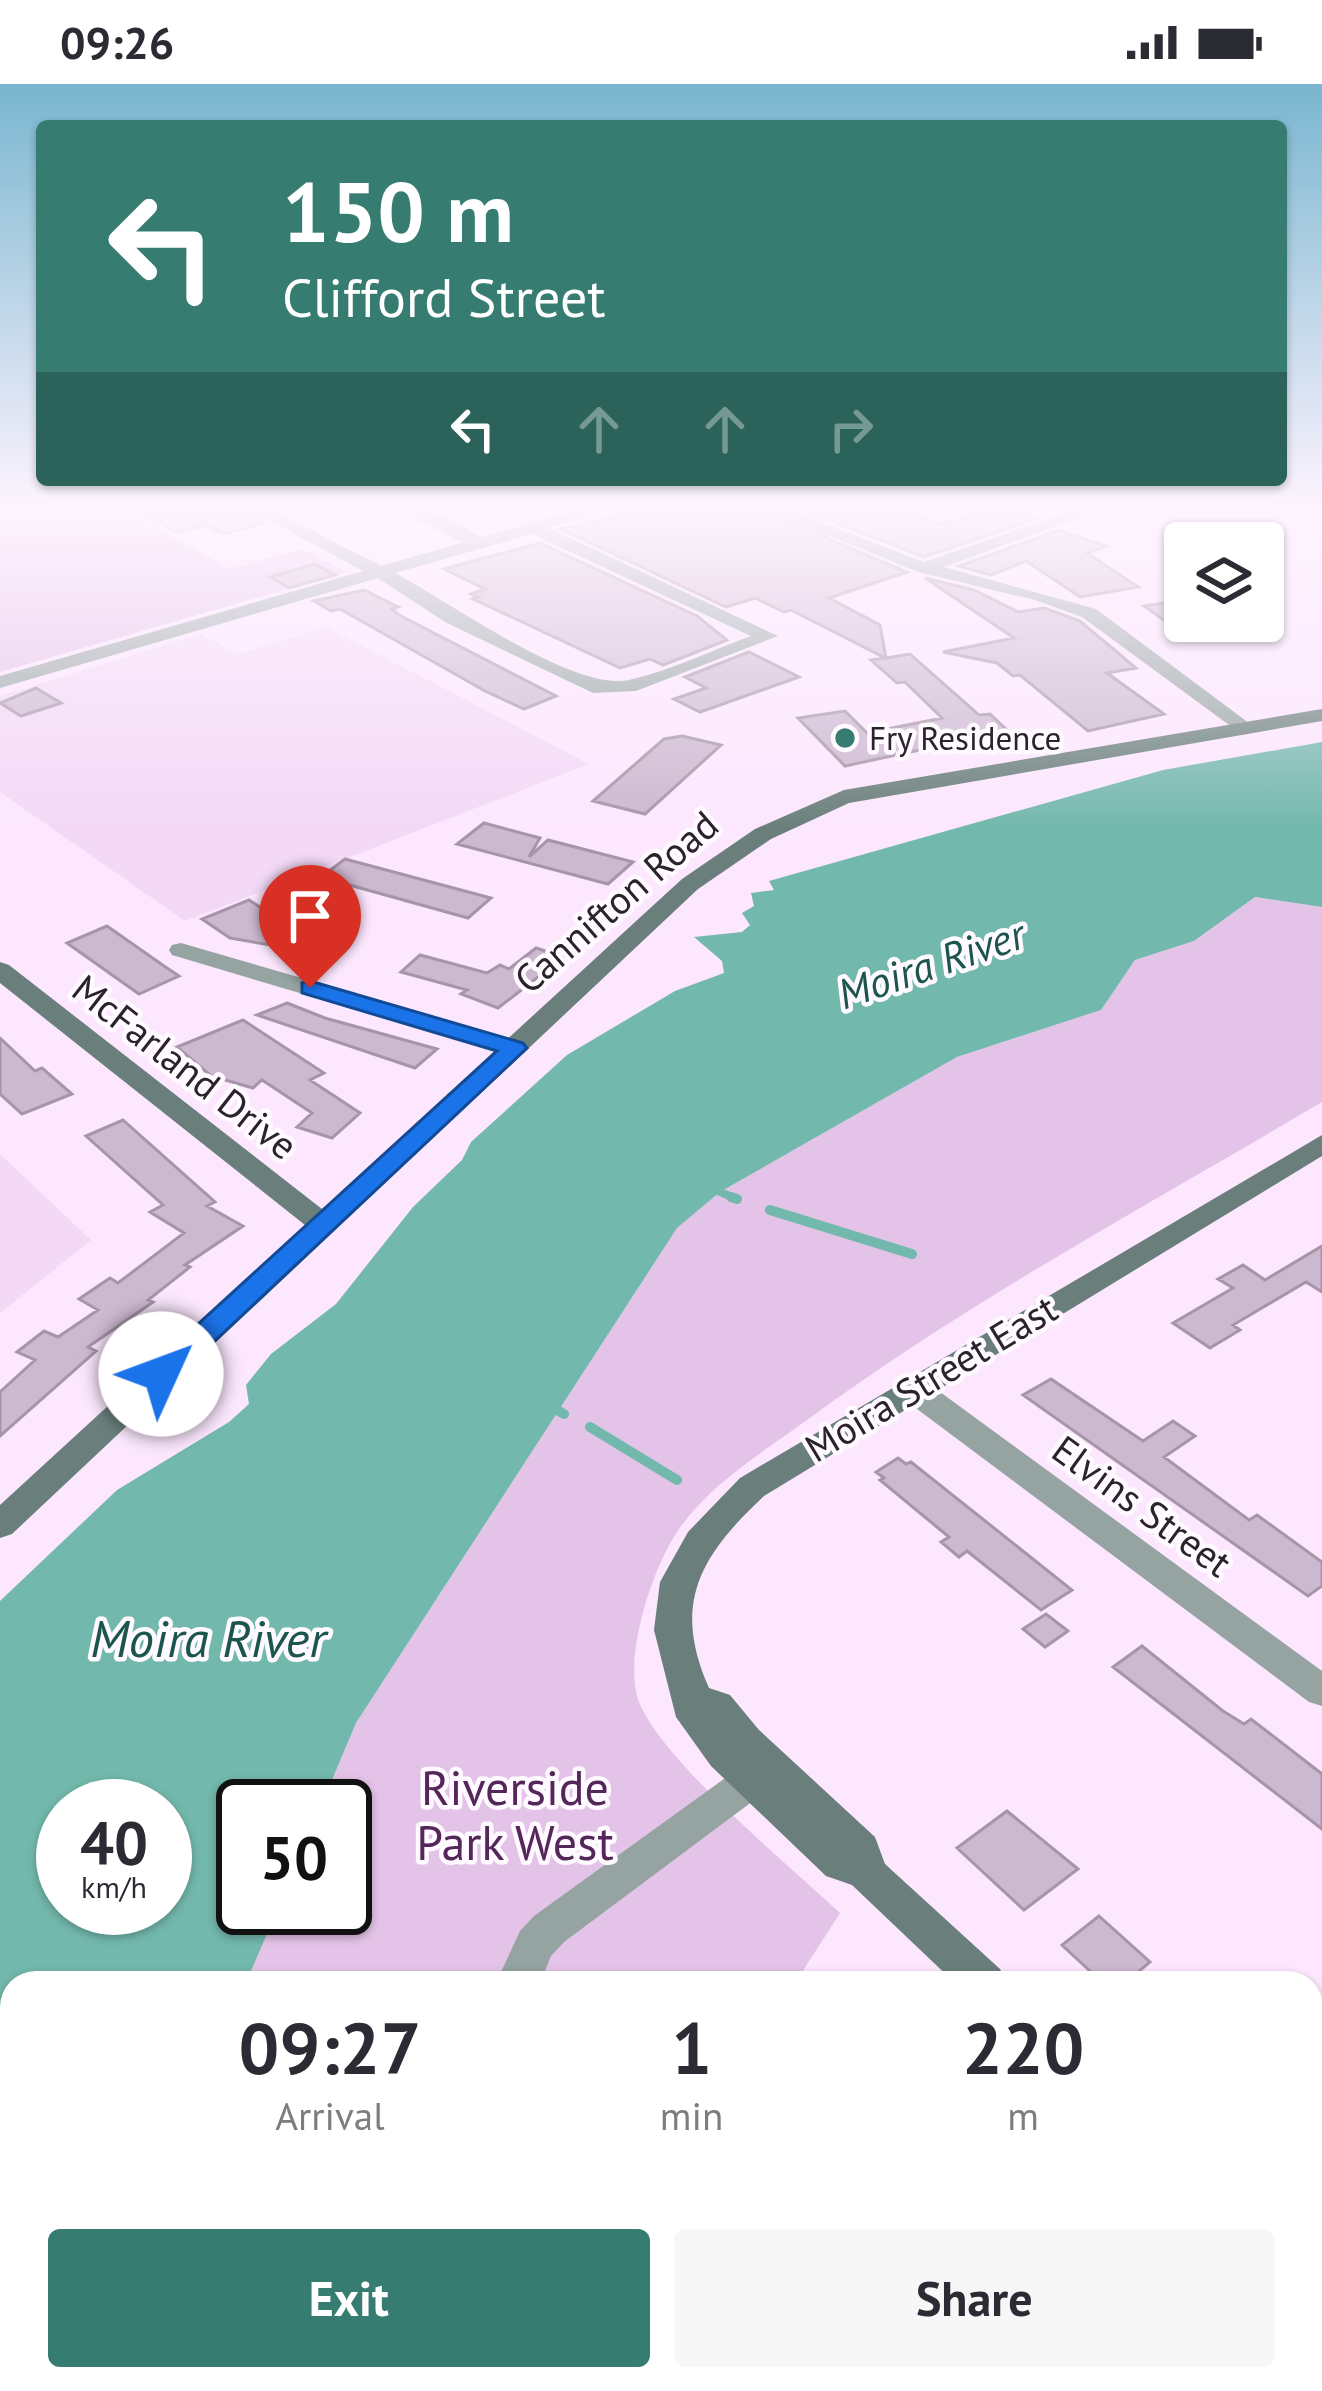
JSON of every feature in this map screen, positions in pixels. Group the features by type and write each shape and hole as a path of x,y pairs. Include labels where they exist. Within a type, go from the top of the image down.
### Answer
{"main road":[{"name":"Cannifton Road","path":"0,1525 690,884 737,846 777,823 844,797 1322,716"},
{"name":"McFarland Drive","path":"0,970 210,1140 323,1224"},
{"name":"Moira Street East","path":"972,1971 867,1873 841,1864 762,1773 695,1717 697,1699 677,1655 671,1604 686,1557 715,1519 752,1487 1322,1144"}],"street":[{"path":"0,682 235,614"},
{"path":"447,614 593,687 629,687 768,636 725,614"},
{"path":"1088,614 1247,729"},
{"path":"181,950 514,1048"},
{"name":"Elvins Street","path":"913,1389 1322,1690"},
{"path":"524,1971 549,1929 762,1773"}],"shaded area":[{"path":"326,627 589,764 185,921 0,792 0,696 201,634 238,654"},
{"path":"0,1154 91,1240 0,1313"}],"green space":[{"path":"0,614 202,614 0,672"},
{"name":"Riverside Park West","path":"1255,897 1322,907 1322,1102 935,1332 758,1455 692,1512 669,1545 650,1588 634,1662 639,1702 652,1726 700,1782 840,1913 803,1971 251,1971 266,1935 372,1935 372,1779 332,1779 356,1723 677,1228 720,1192 957,1057 1101,1010 1135,960 1194,941"}],"water":[{"name":"Moira River","path":"1322,742 1322,907 1255,897 1194,941 1135,960 1101,1010 957,1057 720,1192 677,1228 356,1723 332,1779 216,1779 216,1935 266,1935 251,1971 0,1971 0,1601 117,1490 229,1422 249,1404 246,1385 271,1354 336,1304 413,1207 462,1160 471,1142 567,1055 675,991 724,973 722,961 694,937 742,932 750,925 742,913 754,906 751,893 774,890 769,881 1163,770"}],"building":[{"path":"348,614 397,614 556,696 524,709"},
{"path":"504,614 692,614 727,640 663,665 650,659 620,668"},
{"path":"798,614 859,614 880,625 886,658 910,654 979,715 990,714 1021,743 985,736 845,766 798,718 845,711 867,733 942,718 905,682 897,683 871,660 885,658"},
{"path":"978,614 1060,614 1080,621 1136,668 1107,673 1164,714 1088,731 1020,675 1013,676 997,663 943,652 1014,638"},
{"path":"749,652 799,677 700,712 674,699 706,688 685,677"},
{"path":"36,688 61,703 21,716 0,703"},
{"path":"682,736 721,745 645,814 593,801 664,739"},
{"path":"484,823 540,838 529,857 548,840 633,862 608,884 457,844"},
{"path":"345,859 491,898 468,918 321,877"},
{"path":"249,900 294,929 276,946 230,938 202,919"},
{"path":"107,926 179,976 139,994 67,943"},
{"path":"536,948 564,957 498,1008 461,994 467,990 401,972 420,955 487,973 500,965 509,969"},
{"path":"287,1003 437,1049 415,1068 257,1015"},
{"path":"243,1020 324,1073 310,1080 360,1113 332,1138 297,1127 312,1113 262,1080 253,1088 211,1076 177,1047"},
{"path":"0,1038 35,1071 42,1068 72,1094 22,1114 0,1094"},
{"path":"123,1120 215,1202 207,1206 243,1226 185,1265 190,1267 148,1300 153,1302 88,1347 96,1351 0,1436 0,1392 35,1360 17,1352 44,1331 58,1337 98,1310 79,1299 110,1278 118,1283 184,1233 150,1212 163,1205 86,1136"},
{"path":"1322,1246 1322,1292 1306,1282 1233,1325 1240,1330 1210,1348 1173,1323 1233,1288 1218,1279 1243,1265 1265,1280"},
{"path":"1051,1379 1143,1441 1173,1421 1195,1436 1164,1457 1249,1520 1257,1515 1322,1562 1322,1586 1308,1596 1023,1395"},
{"path":"898,1458 911,1462 1072,1590 1041,1610 967,1551 959,1557 941,1542 949,1537 880,1480 884,1478 876,1472"},
{"path":"1046,1614 1068,1631 1045,1647 1023,1629"},
{"path":"1142,1646 1223,1711 1244,1724 1251,1719 1322,1774 1322,1829 1113,1667"},
{"path":"1007,1811 1078,1869 1024,1910 957,1848"},
{"path":"1099,1916 1150,1962 1139,1971 1090,1971 1062,1945"}],"waterway":[{"path":"720,1192 737,1199 731,1197"},
{"path":"770,1210 912,1254"},
{"path":"557,1410 564,1414"},
{"path":"590,1427 677,1480"}],"place":[{"name":"Fry Residence","path":"845,738"}],"route":[{"path":"161,1374 514,1048 310,988"}]}
